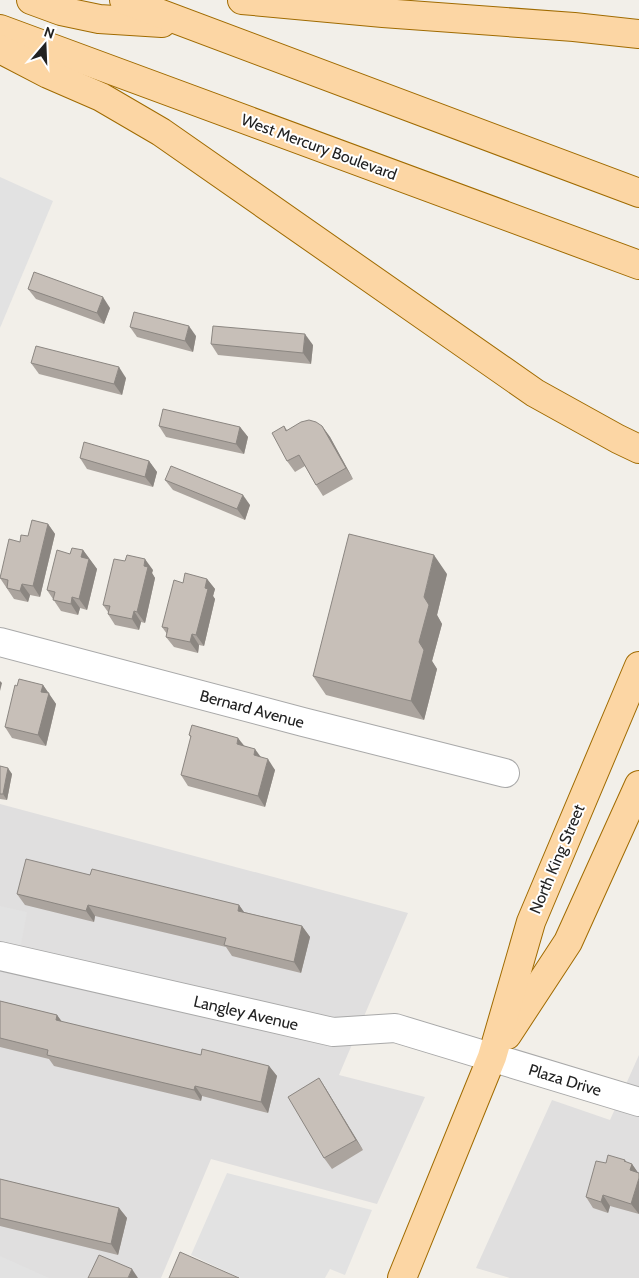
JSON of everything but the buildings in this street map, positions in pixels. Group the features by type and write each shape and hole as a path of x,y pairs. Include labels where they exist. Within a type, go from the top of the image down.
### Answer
{"main road":[{"path":"31,0 61,10 100,19 188,24"},
{"path":"124,0 639,193"},
{"path":"242,0 639,34"},
{"name":"West Mercury Boulevard","path":"0,29 639,266"},
{"path":"0,49 48,74 101,97 162,132 535,393 639,449"},
{"name":"North King Street","path":"402,1278 492,1057 530,922 639,666"},
{"name":"North King Street","path":"492,1057 568,942 639,785"}],"street":[{"name":"Bernard Avenue","path":"0,642 303,722 505,772"},
{"name":"Langley Avenue","path":"0,956 332,1032 395,1028 492,1057"},
{"name":"Plaza Drive","path":"492,1057 639,1102"}],"shaded area":[{"path":"0,177 53,201 0,328"},
{"path":"0,804 408,913 339,1075 425,1097 377,1204 211,1159 161,1278 0,1278"},
{"path":"0,906 27,912 18,960 0,956"},
{"path":"639,1055 639,1278 510,1278 476,1268 552,1100 610,1120"},
{"path":"227,1173 372,1210 345,1275 330,1269 325,1278 240,1278 191,1255"},
{"path":"0,1256 49,1278 0,1278"}]}
